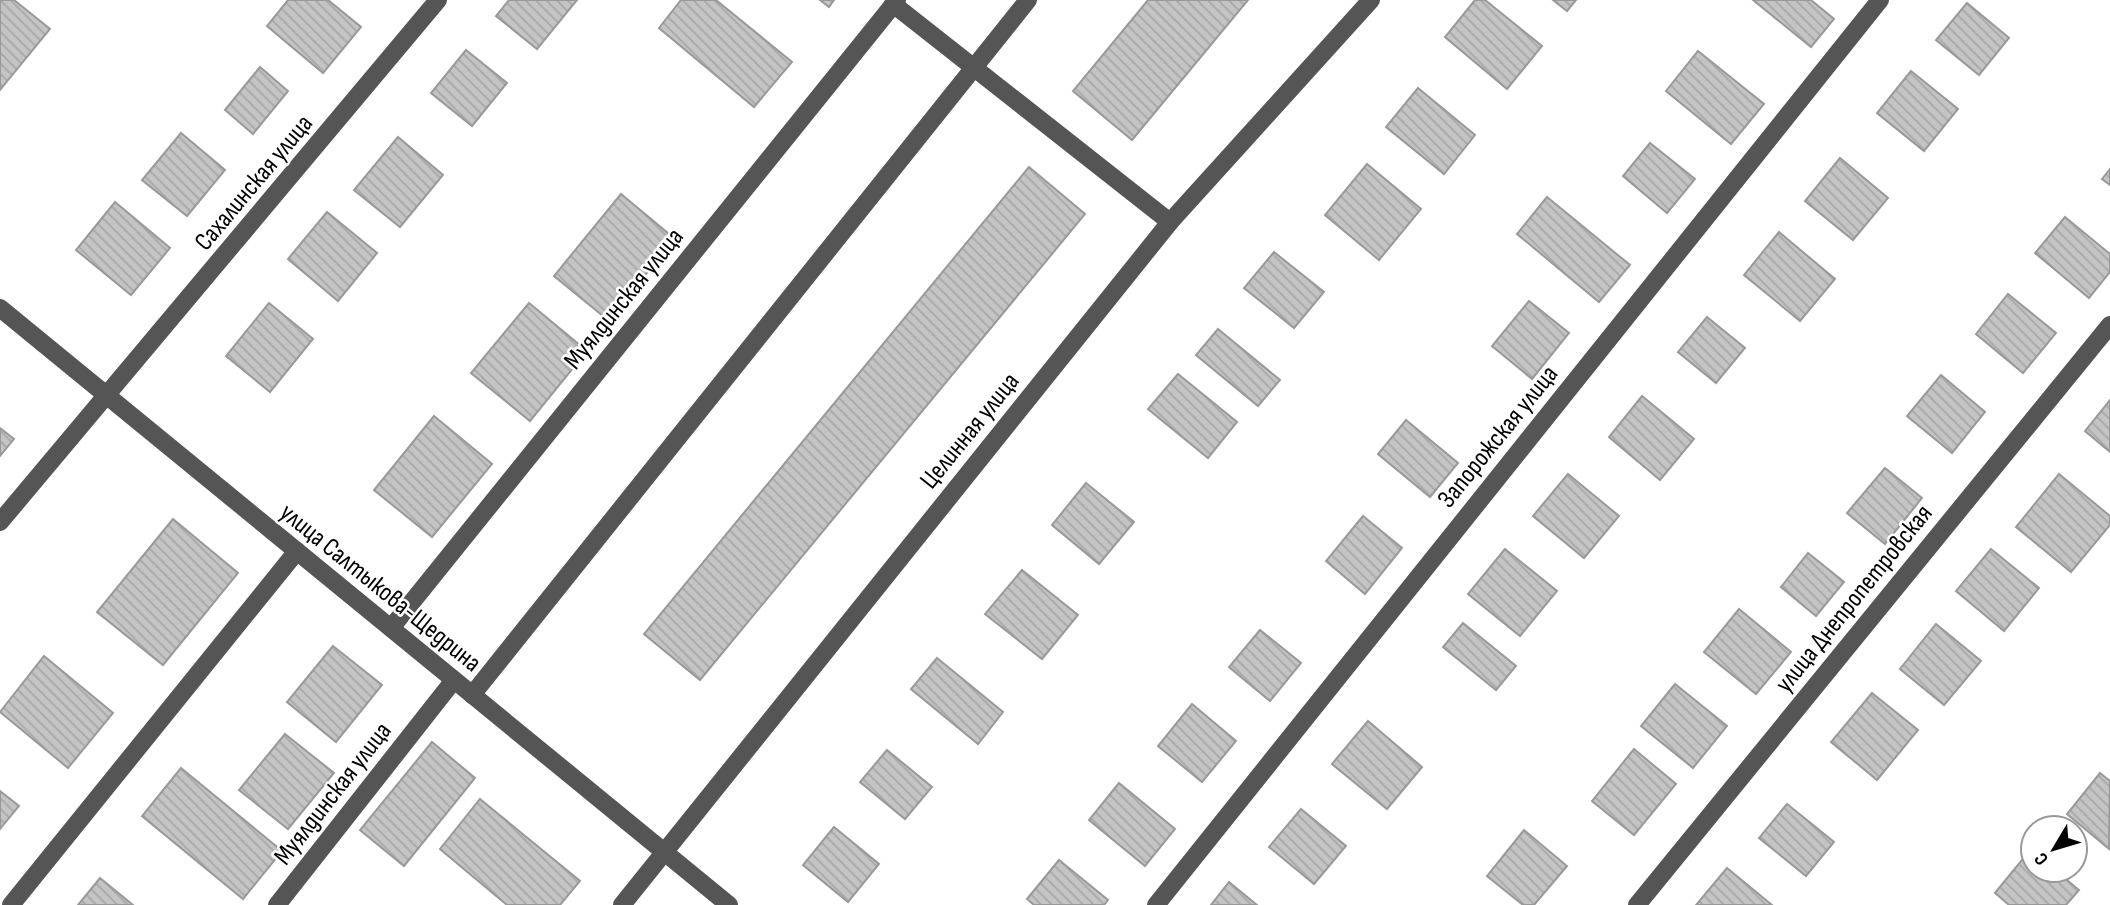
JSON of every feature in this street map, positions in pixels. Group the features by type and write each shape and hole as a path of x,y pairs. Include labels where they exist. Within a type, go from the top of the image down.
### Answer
{"street":[{"name":"Сахалинская улица","path":"0,522 108,397 438,0"},
{"path":"471,695 1028,0"},
{"name":"Целинная улица","path":"622,905 1170,222 1371,0"},
{"name":"Запорожская улица","path":"1156,905 1880,0"},
{"path":"895,2 1170,222"},
{"name":"Муялдинская улица","path":"391,628 895,2"},
{"name":"улица Салтыкова-Щедрина","path":"0,308 729,905"},
{"name":"улица Днепропетровская","path":"1637,905 2110,325"},
{"path":"11,905 297,551"},
{"name":"Муялдинская улица","path":"277,905 454,680"}],"building":[{"path":"0,0 14,0 50,29 0,90"},
{"path":"288,0 328,0 361,27 323,73 267,26"},
{"path":"509,0 577,0 537,49 496,16"},
{"path":"681,0 716,0 792,62 754,107 659,28"},
{"path":"820,0 834,0 829,7"},
{"path":"1148,0 1248,0 1132,140 1073,91"},
{"path":"1475,0 1485,0 1542,46 1507,89 1445,37"},
{"path":"1553,0 1576,0 1567,11"},
{"path":"1753,0 1811,0 1834,19 1811,47"},
{"path":"1967,3 2009,38 1979,75 1936,40"},
{"path":"466,50 507,83 472,126 431,93"},
{"path":"1698,51 1764,104 1731,144 1666,91"},
{"path":"260,67 288,91 253,134 225,110"},
{"path":"1911,71 1958,109 1924,151 1877,113"},
{"path":"1418,88 1475,135 1444,174 1386,127"},
{"path":"181,133 225,170 187,216 142,180"},
{"path":"398,137 443,175 400,227 354,190"},
{"path":"1650,143 1695,179 1667,213 1623,176"},
{"path":"1840,158 1888,198 1853,240 1805,201"},
{"path":"1367,164 1421,209 1379,260 1325,215"},
{"path":"1029,167 1085,214 700,680 644,634"},
{"path":"2110,169 2110,185 2102,179"},
{"path":"621,194 675,239 608,320 554,276"},
{"path":"1547,197 1630,265 1599,302 1517,234"},
{"path":"115,202 170,248 131,295 76,250"},
{"path":"327,212 377,253 338,301 288,259"},
{"path":"2065,217 2110,254 2110,272 2089,298 2035,253"},
{"path":"1779,232 1835,279 1800,321 1744,275"},
{"path":"1274,252 1324,292 1294,328 1244,288"},
{"path":"2008,294 2056,333 2023,373 1976,334"},
{"path":"1529,301 1569,333 1532,379 1492,346"},
{"path":"269,303 313,339 270,392 226,356"},
{"path":"529,303 587,351 530,421 471,373"},
{"path":"1707,317 1745,348 1716,383 1678,352"},
{"path":"1218,329 1280,380 1258,406 1196,355"},
{"path":"1178,374 1237,422 1208,458 1148,409"},
{"path":"1941,375 1985,412 1952,453 1907,416"},
{"path":"1642,396 1694,439 1660,480 1609,437"},
{"path":"2110,400 2110,452 2085,431"},
{"path":"434,416 492,464 432,537 374,490"},
{"path":"1406,420 1458,463 1430,497 1378,454"},
{"path":"0,428 14,439 0,456"},
{"path":"1885,468 1922,498 1885,544 1847,513"},
{"path":"1568,474 1619,516 1584,558 1533,516"},
{"path":"2059,474 2110,516 2110,525 2071,572 2016,527"},
{"path":"1086,483 1134,522 1099,564 1052,525"},
{"path":"1363,516 1402,548 1365,594 1326,561"},
{"path":"173,519 238,573 163,665 97,612"},
{"path":"1505,549 1557,591 1520,636 1468,594"},
{"path":"1991,549 2039,588 2004,631 1956,591"},
{"path":"1808,553 1844,582 1816,616 1781,587"},
{"path":"1022,570 1078,615 1042,659 985,614"},
{"path":"1739,609 1791,652 1756,694 1704,652"},
{"path":"1463,623 1516,666 1496,690 1443,647"},
{"path":"1936,624 1981,661 1944,705 1900,669"},
{"path":"1260,630 1301,663 1270,701 1229,667"},
{"path":"333,646 382,685 336,742 287,702"},
{"path":"44,656 113,713 68,768 0,712"},
{"path":"937,658 1003,712 978,744 911,689"},
{"path":"1675,684 1727,726 1693,768 1641,726"},
{"path":"1872,693 1918,730 1877,780 1831,742"},
{"path":"1192,704 1236,741 1202,782 1158,746"},
{"path":"1368,721 1422,767 1387,809 1332,764"},
{"path":"285,734 334,773 288,829 239,790"},
{"path":"432,742 475,778 404,866 360,830"},
{"path":"1634,749 1676,784 1634,835 1592,801"},
{"path":"887,750 932,787 905,819 860,782"},
{"path":"181,768 282,851 243,899 142,816"},
{"path":"2100,773 2110,781 2109,849 2089,832 2089,814 2067,814"},
{"path":"1119,783 1175,829 1145,866 1089,820"},
{"path":"0,791 19,806 0,829"},
{"path":"480,799 580,881 560,905 507,905 440,849"},
{"path":"1787,804 1834,842 1806,876 1759,838"},
{"path":"1301,809 1346,846 1314,884 1269,847"},
{"path":"834,827 879,864 848,902 803,865"},
{"path":"1524,830 1567,866 1534,905 1523,905 1487,876"},
{"path":"1059,860 1108,900 1104,905 1034,905 1027,899"},
{"path":"2019,864 2019,884 2072,884 2079,890 2066,905 2009,905 1995,893"},
{"path":"1727,868 1772,905 1696,905"},
{"path":"100,878 133,905 78,905"},
{"path":"1229,882 1257,905 1211,905"}]}
